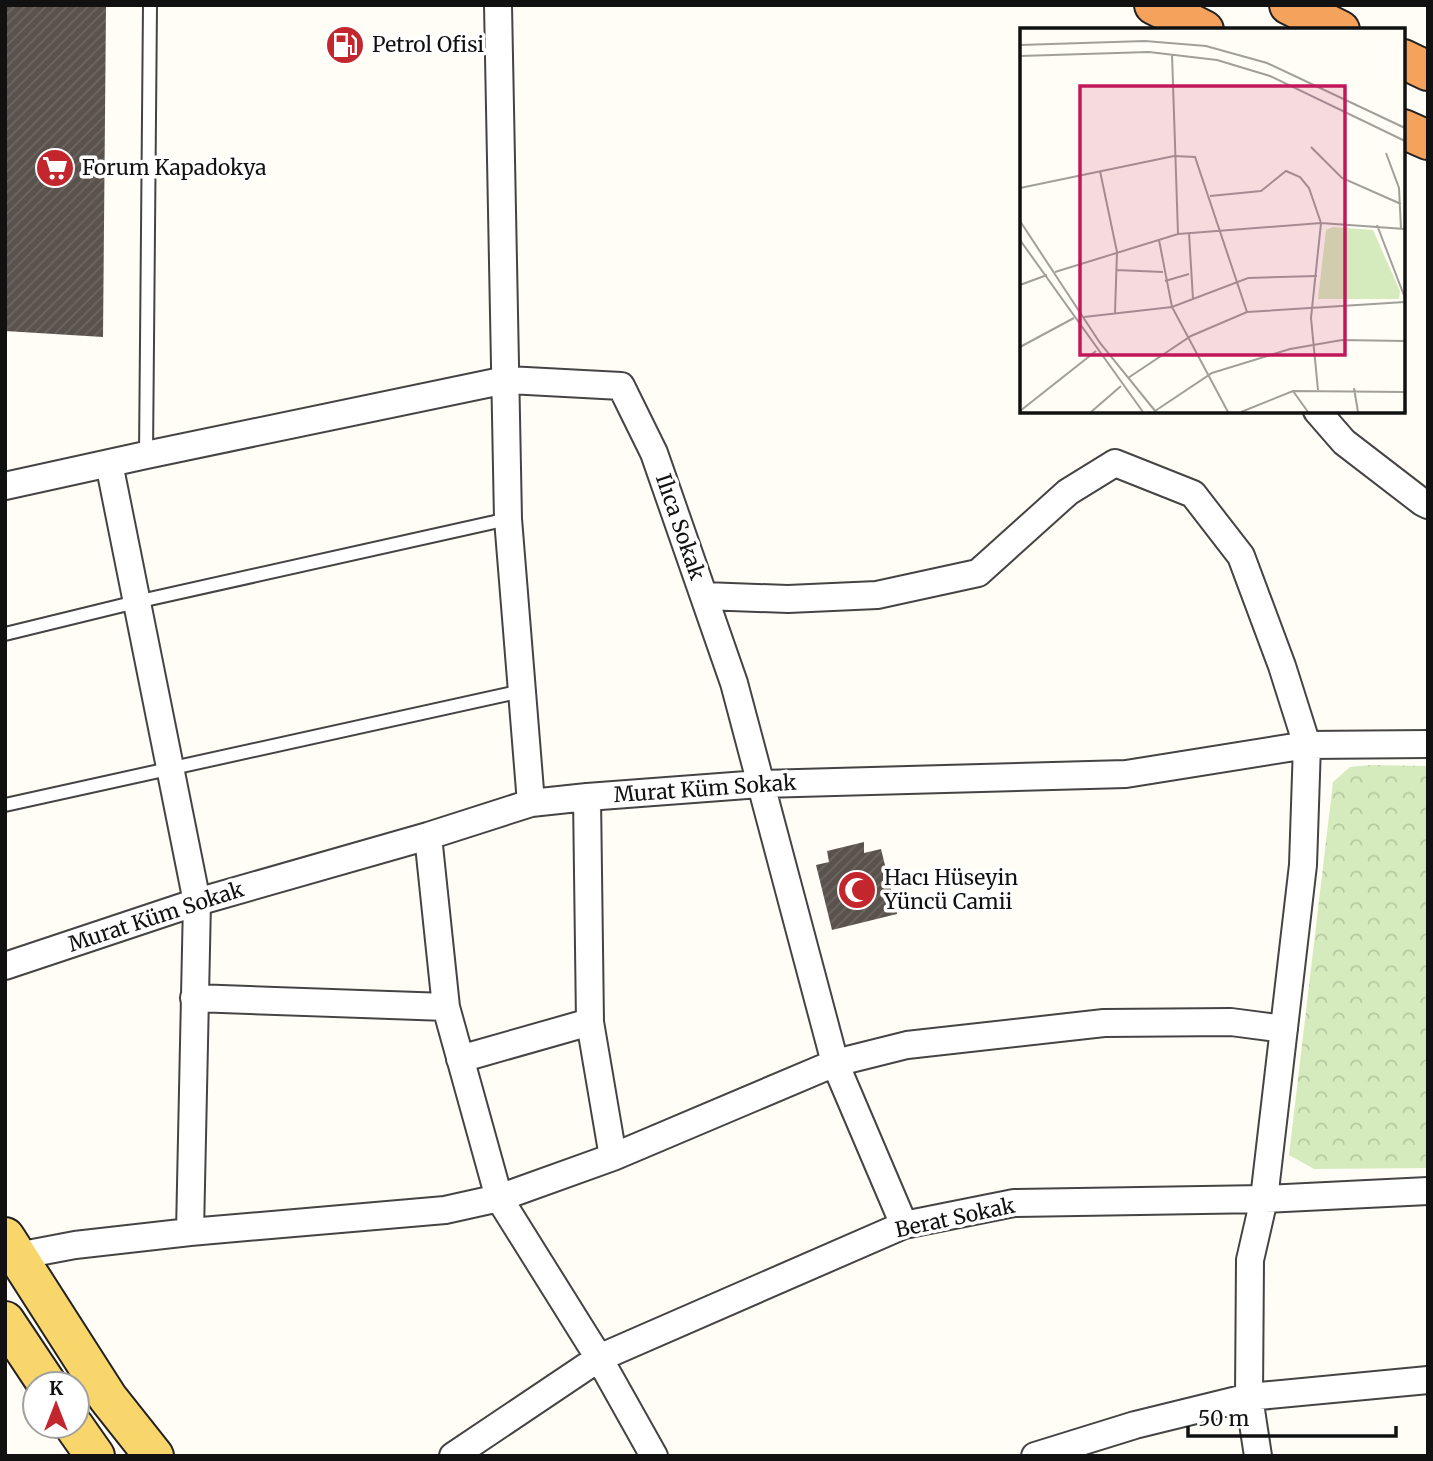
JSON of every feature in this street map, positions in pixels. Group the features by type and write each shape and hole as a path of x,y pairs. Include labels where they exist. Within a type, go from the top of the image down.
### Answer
{"highway":[{"path":"1154,5 1199,28"},
{"path":"1289,5 1336,28"},
{"path":"1405,61 1428,71"},
{"path":"1405,129 1428,140"}],"main road":[{"path":"11,1246 108,1398 154,1456"},
{"path":"5,1321 38,1370"}],"street":[{"path":"498,5 508,519 531,803"},
{"path":"5,486 506,380"},
{"name":"Ilıca Sokak","path":"506,380 621,386 654,453 734,683 835,1063 904,1225"},
{"path":"1319,413 1344,442 1428,505"},
{"path":"109,463 197,902 190,1232"},
{"path":"704,596 788,599 877,595 978,573 1068,492 1115,463 1193,494 1241,556 1282,666 1307,745 1303,865 1264,1199 1250,1260 1249,1397 1258,1456"},
{"name":"Murat Küm Sokak","path":"5,966 197,902 428,836 531,803 760,784 1126,774 1307,745 1428,744"},
{"path":"587,797 590,1022 613,1157"},
{"path":"428,836 446,1007 499,1198 599,1358 654,1456"},
{"path":"194,998 446,1007"},
{"path":"460,1059 590,1022"},
{"path":"11,1246 75,1245 190,1232 445,1210 499,1198 613,1157 835,1063 907,1045 1104,1023 1231,1022 1284,1029"},
{"name":"Berat Sokak","path":"453,1456 599,1358 904,1225 1014,1203 1264,1199 1428,1191"},
{"path":"1035,1456 1135,1425 1249,1397 1428,1380"}],"lane":[{"path":"146,455 150,5"},
{"path":"5,634 136,601 508,519"},
{"path":"5,805 522,691"}],"green space":[{"path":"1428,766 1428,1168 1314,1169 1289,1155 1333,782 1350,767"}],"building":[{"name":"Forum Kapadokya","path":"5,5 106,5 103,337 5,331"},
{"name":"Hacı Hüseyin Yüncü Camii","path":"864,842 864,853 881,849 897,914 832,930 816,865 829,862 827,851"}],"place":[{"name":"Petrol Ofisi","path":"345,45"},
{"name":"Forum Kapadokya","path":"55,168"},
{"name":"Hacı Hüseyin Yüncü Camii","path":"857,890"}]}
